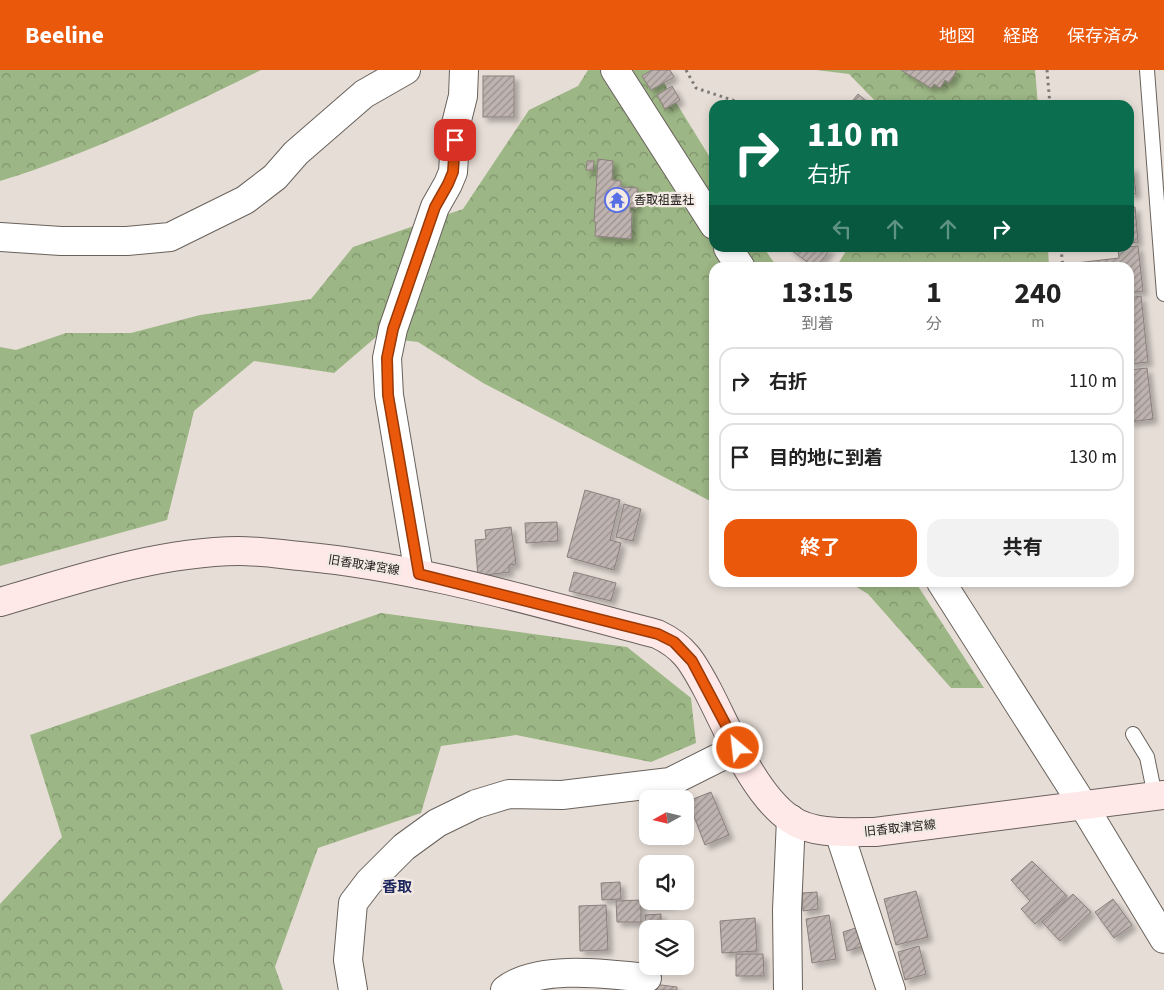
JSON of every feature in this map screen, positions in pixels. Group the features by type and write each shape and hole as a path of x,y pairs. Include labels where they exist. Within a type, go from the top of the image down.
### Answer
{"street":[{"path":"0,237 61,241 126,241 170,237 245,200 364,94 406,70"},
{"path":"419,574 388,395 387,358 393,329 432,216 453,172 456,124 463,96 464,70"},
{"path":"615,70 709,217"},
{"name":"旧香取津宮線","path":"0,602 74,580 164,558 240,551 347,560 419,574 658,634 674,642 692,661 760,789 791,819 811,827 839,832 875,832 1159,795"},
{"path":"945,587 1083,805 1164,939"},
{"path":"353,990 348,960 353,903 369,882 404,847 436,823 476,804 509,794 562,795 670,782 738,748"},
{"path":"788,990 786,910 791,819"},
{"path":"839,832 891,990"},
{"path":"505,990 514,983 558,974 584,972 647,978"}],"lane":[{"path":"1146,70 1164,294"},
{"path":"1132,734 1147,757 1159,795"}],"path":[{"path":"686,70 696,88 732,100"},
{"path":"1047,70 1050,100"}],"green space":[{"path":"0,70 261,70 100,145 0,181"},
{"path":"588,70 656,70 709,156 709,252 767,252 774,262 709,262 709,500 483,383 418,342 376,337 334,373 254,361 194,411 167,520 0,566 0,347 16,350 66,333 131,333 200,315 311,299 353,247 463,209 529,110 578,86"},
{"path":"816,70 1035,70 1038,100 874,100 849,74"},
{"path":"845,252 1048,252 1049,262 839,262"},
{"path":"857,587 919,587 984,688 951,688 868,594"},
{"path":"381,613 627,647 691,698 696,743 651,762 516,735 441,746 421,813 318,848 275,967 283,990 0,990 0,904 62,837 30,735"}],"building":[{"path":"652,70 670,70 674,77 651,90 642,76"},
{"path":"901,70 957,70 949,83 945,80 940,88 934,84 931,88"},
{"path":"483,76 514,76 514,117 483,117"},
{"path":"672,86 680,100 665,109 657,95"},
{"path":"858,94 865,100 853,100"},
{"path":"598,159 613,161 612,180 621,181 621,187 638,188 636,208 630,207 630,212 632,212 631,239 595,236 596,222 594,222"},
{"path":"587,161 594,161 593,170 586,170"},
{"path":"1134,176 1136,194 1134,194"},
{"path":"1134,207 1138,242 1134,242"},
{"path":"1134,246 1138,246 1143,291 1134,292 1134,262 1084,262 1119,258 1118,252 1134,252"},
{"path":"794,252 828,252 820,262 808,262"},
{"path":"1141,296 1148,362 1134,363 1134,297"},
{"path":"1147,368 1153,419 1134,421 1134,369"},
{"path":"585,490 620,500 610,540 621,543 614,570 567,557"},
{"path":"624,504 641,509 633,541 616,537"},
{"path":"557,522 558,541 526,543 525,523"},
{"path":"511,527 516,564 509,565 509,572 478,576 475,540 486,539 485,530"},
{"path":"574,572 616,583 611,601 569,591"},
{"path":"711,792 729,835 705,845 694,817 694,799"},
{"path":"1032,861 1067,896 1035,924 1021,909 1030,901 1011,880"},
{"path":"620,882 621,899 602,900 601,883"},
{"path":"916,891 928,937 896,945 884,899"},
{"path":"817,892 818,909 803,911 802,893"},
{"path":"1073,894 1091,912 1060,941 1042,922"},
{"path":"1113,899 1132,925 1114,938 1095,912"},
{"path":"639,900 641,920 639,922 617,922 616,901"},
{"path":"606,905 608,950 580,951 579,906"},
{"path":"661,914 661,920 645,920 645,915"},
{"path":"829,915 836,959 812,963 806,919"},
{"path":"755,918 757,951 722,953 720,921"},
{"path":"862,926 867,945 847,951 843,932"},
{"path":"919,946 926,974 905,980 898,952"},
{"path":"736,954 763,954 764,976 736,976"},
{"path":"653,984 677,987 677,990 652,990"}],"place":[{"name":"香取祖霊社","path":"617,200"}],"district":[{"name":"香取","path":"397,887"}],"route":[{"path":"455,140 453,172 435,207 393,329 387,358 388,395 419,574 658,634 674,642 692,661 738,748"}]}
